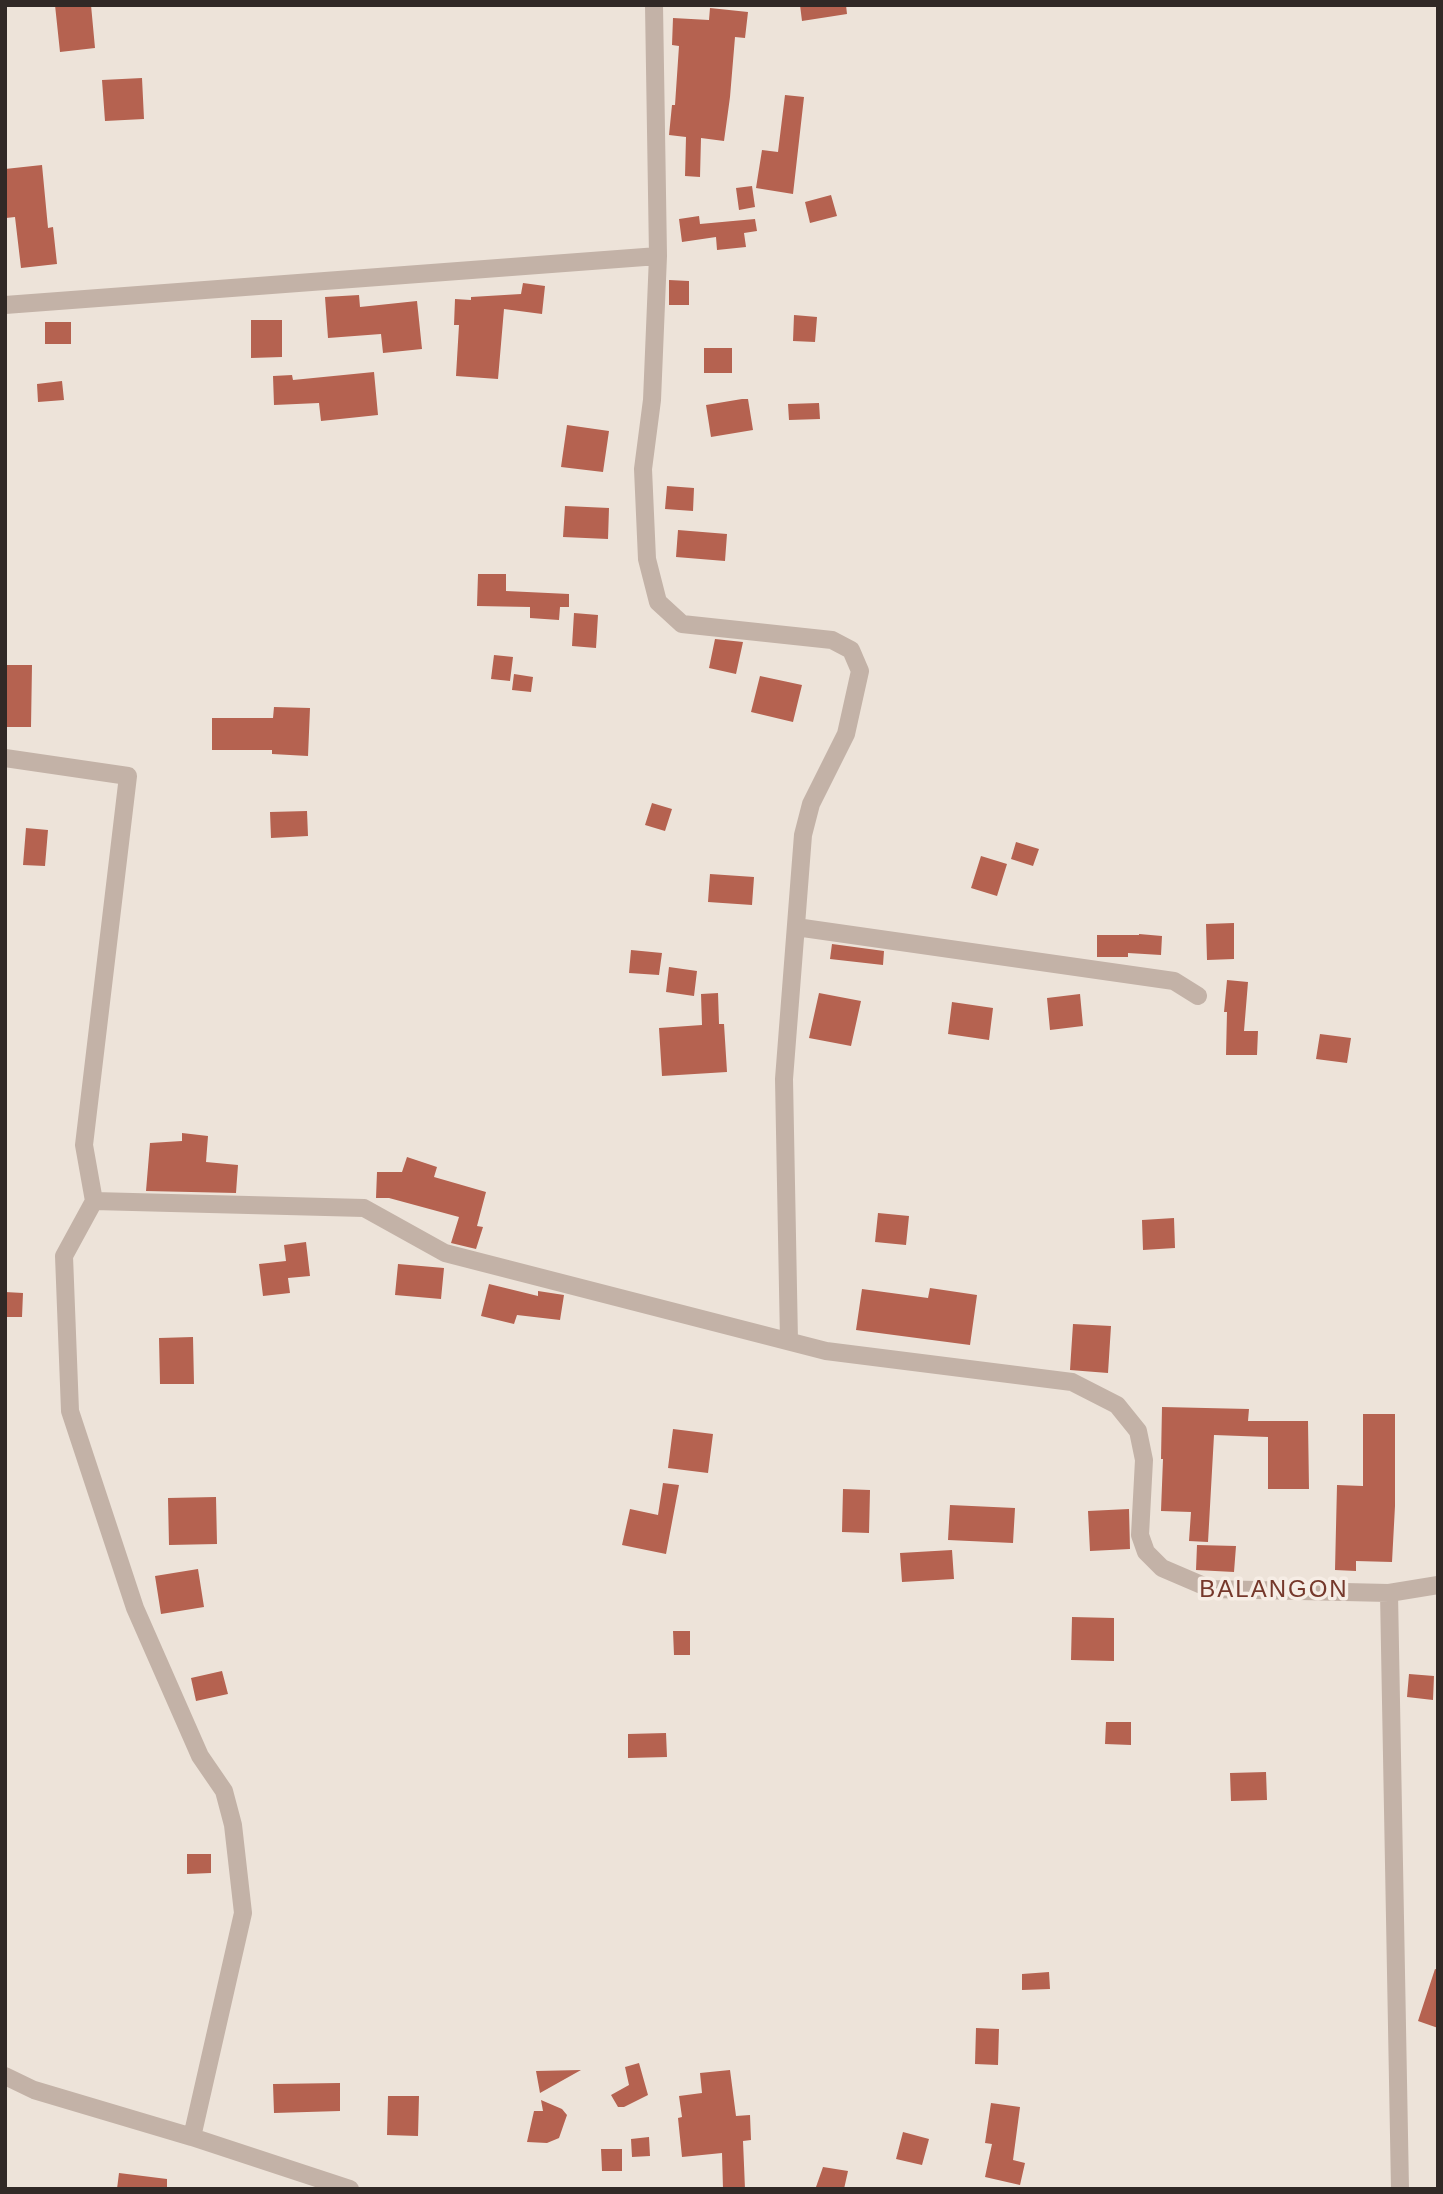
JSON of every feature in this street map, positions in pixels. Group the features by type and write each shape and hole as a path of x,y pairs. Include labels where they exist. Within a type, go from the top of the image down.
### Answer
{"street":[{"path":"654,5 658,256 652,400 643,469 647,559 658,602 682,624 832,640 851,650 860,671 846,734 811,804 803,835 784,1079 789,1341"},
{"path":"5,306 658,256"},
{"path":"5,758 128,776 84,1145 94,1201 64,1255 70,1411 135,1608 200,1756 224,1791 233,1825 243,1913 192,2137"},
{"path":"796,927 1174,981 1198,996"},
{"path":"94,1201 364,1208 445,1253 826,1351 1072,1382 1117,1405 1138,1431 1144,1460 1140,1535 1146,1552 1162,1568 1211,1589 1389,1593 1438,1585"},
{"path":"1389,1593 1400,2189"},
{"path":"5,2076 34,2090 192,2137 349,2189"}],"building":[{"path":"55,5 91,5 95,48 60,52"},
{"path":"800,5 846,5 847,14 802,21"},
{"path":"710,8 748,12 745,38 735,37 724,141 701,138 700,177 685,176 686,137 669,135 672,105 675,105 679,46 672,45 673,18 709,20"},
{"path":"142,78 144,119 105,121 102,80"},
{"path":"785,95 804,97 793,194 756,188 762,150 778,152"},
{"path":"42,165 48,228 53,227 57,264 21,268 15,217 6,218 5,169"},
{"path":"752,186 755,207 739,210 736,188"},
{"path":"831,195 837,216 810,223 805,202"},
{"path":"699,216 700,224 755,219 757,231 744,233 746,247 717,250 716,237 682,242 679,219"},
{"path":"669,280 689,281 689,305 669,305"},
{"path":"523,283 545,286 542,314 504,309 498,379 456,376 459,325 454,325 455,299 471,300 471,297 521,294"},
{"path":"359,295 360,307 417,301 422,349 383,353 381,334 328,338 325,297"},
{"path":"794,315 817,317 815,342 793,341"},
{"path":"251,320 282,320 282,357 251,358"},
{"path":"45,322 71,322 71,344 45,344"},
{"path":"704,348 732,348 732,373 704,373"},
{"path":"374,372 378,415 321,421 319,403 274,405 273,376 292,375 293,380"},
{"path":"62,381 64,400 38,402 37,384"},
{"path":"748,399 753,430 711,437 706,405"},
{"path":"819,403 820,419 789,420 788,404"},
{"path":"567,425 609,431 603,472 561,467"},
{"path":"667,486 694,488 693,511 665,509"},
{"path":"565,506 609,508 608,539 563,537"},
{"path":"678,530 727,534 725,561 676,557"},
{"path":"478,574 506,574 506,591 569,594 569,607 560,607 559,620 530,618 530,607 477,606"},
{"path":"574,613 598,615 596,648 572,646"},
{"path":"715,639 743,642 736,674 709,668"},
{"path":"494,655 513,657 510,681 491,679"},
{"path":"5,665 32,665 31,727 5,727"},
{"path":"514,674 533,677 531,692 512,690"},
{"path":"760,676 802,685 793,722 751,712"},
{"path":"274,707 310,708 308,756 272,754 272,750 212,750 212,718 273,718"},
{"path":"652,803 672,809 665,831 645,825"},
{"path":"307,811 308,836 271,838 270,812"},
{"path":"26,828 48,830 45,866 23,865"},
{"path":"1016,842 1039,849 1033,866 1011,859"},
{"path":"981,856 1007,864 997,896 971,888"},
{"path":"710,874 754,877 752,905 708,902"},
{"path":"1234,923 1234,959 1207,960 1206,924"},
{"path":"1097,935 1162,936 1161,955 1128,953 1128,957 1097,957"},
{"path":"832,944 884,951 883,965 830,959"},
{"path":"631,950 662,953 659,975 629,973"},
{"path":"669,967 697,971 694,996 666,992"},
{"path":"1227,980 1248,982 1244,1031 1258,1031 1257,1055 1226,1055 1227,1012 1224,1012"},
{"path":"718,993 719,1024 724,1024 727,1072 662,1076 659,1028 702,1025 701,994"},
{"path":"819,993 861,1001 851,1046 809,1038"},
{"path":"1080,994 1083,1026 1050,1030 1047,998"},
{"path":"952,1002 993,1008 989,1040 948,1034"},
{"path":"1320,1034 1351,1038 1347,1063 1316,1059"},
{"path":"182,1133 208,1136 206,1162 238,1165 236,1193 146,1191 150,1143 182,1141"},
{"path":"407,1157 437,1167 434,1177 486,1192 477,1226 483,1227 476,1249 451,1243 459,1217 389,1198 376,1198 377,1172 402,1172"},
{"path":"878,1213 909,1216 906,1245 875,1242"},
{"path":"1174,1218 1175,1248 1143,1250 1142,1220"},
{"path":"306,1242 310,1276 288,1278 290,1293 263,1296 259,1264 286,1261 284,1245"},
{"path":"398,1264 444,1268 441,1299 395,1295"},
{"path":"489,1284 538,1296 538,1291 564,1295 560,1320 517,1315 514,1324 481,1316"},
{"path":"930,1288 977,1295 970,1345 856,1330 862,1289 928,1298"},
{"path":"5,1292 23,1293 22,1317 5,1317"},
{"path":"1073,1324 1111,1326 1108,1373 1070,1370"},
{"path":"193,1337 194,1384 160,1384 159,1338"},
{"path":"1162,1407 1249,1409 1248,1421 1308,1421 1309,1489 1268,1489 1268,1437 1214,1435 1208,1542 1189,1541 1191,1512 1161,1511"},
{"path":"1363,1414 1395,1414 1392,1562 1356,1561 1356,1571 1335,1570 1337,1485 1363,1486"},
{"path":"673,1429 713,1434 708,1473 668,1468"},
{"path":"663,1483 679,1485 666,1554 622,1545 630,1509 658,1515"},
{"path":"843,1489 870,1490 869,1533 842,1532"},
{"path":"216,1497 217,1544 169,1545 168,1498"},
{"path":"950,1505 1015,1508 1013,1543 948,1540"},
{"path":"1129,1509 1130,1549 1090,1551 1088,1511"},
{"path":"1197,1545 1236,1546 1234,1572 1196,1570"},
{"path":"952,1550 954,1579 902,1582 900,1553"},
{"path":"198,1569 204,1607 161,1614 155,1576"},
{"path":"1072,1617 1114,1618 1114,1661 1071,1660"},
{"path":"673,1631 690,1631 690,1655 674,1655"},
{"path":"222,1671 228,1694 196,1701 191,1678"},
{"path":"1409,1674 1434,1676 1433,1700 1407,1697"},
{"path":"1106,1722 1131,1722 1131,1745 1105,1744"},
{"path":"666,1733 667,1757 628,1758 628,1734"},
{"path":"1266,1772 1267,1800 1231,1801 1230,1773"},
{"path":"187,1854 211,1854 211,1873 187,1874"},
{"path":"1435,1969 1438,1970 1438,2028 1418,2021"},
{"path":"1049,1972 1050,1989 1022,1990 1022,1974"},
{"path":"976,2028 999,2029 998,2065 975,2064"},
{"path":"639,2063 648,2095 624,2107 618,2107 611,2095 629,2085 625,2067"},
{"path":"581,2070 540,2093 536,2071"},
{"path":"730,2070 736,2116 750,2115 751,2140 743,2141 745,2189 723,2189 722,2153 682,2157 679,2096 702,2093 700,2073"},
{"path":"340,2083 340,2111 274,2113 273,2084"},
{"path":"388,2096 419,2096 418,2136 387,2135"},
{"path":"541,2100 562,2109 567,2115 559,2138 547,2143 527,2142 534,2111 543,2111"},
{"path":"991,2103 1020,2107 1013,2160 1025,2163 1020,2185 985,2177 992,2144 985,2143"},
{"path":"903,2132 929,2139 922,2165 896,2159"},
{"path":"649,2137 650,2156 632,2157 631,2139"},
{"path":"601,2149 622,2149 622,2171 602,2171"},
{"path":"823,2167 848,2171 844,2189 816,2187"},
{"path":"119,2173 167,2179 167,2189 117,2189"}],"district":[{"name":"BALANGON","path":"1274,1590"}]}
